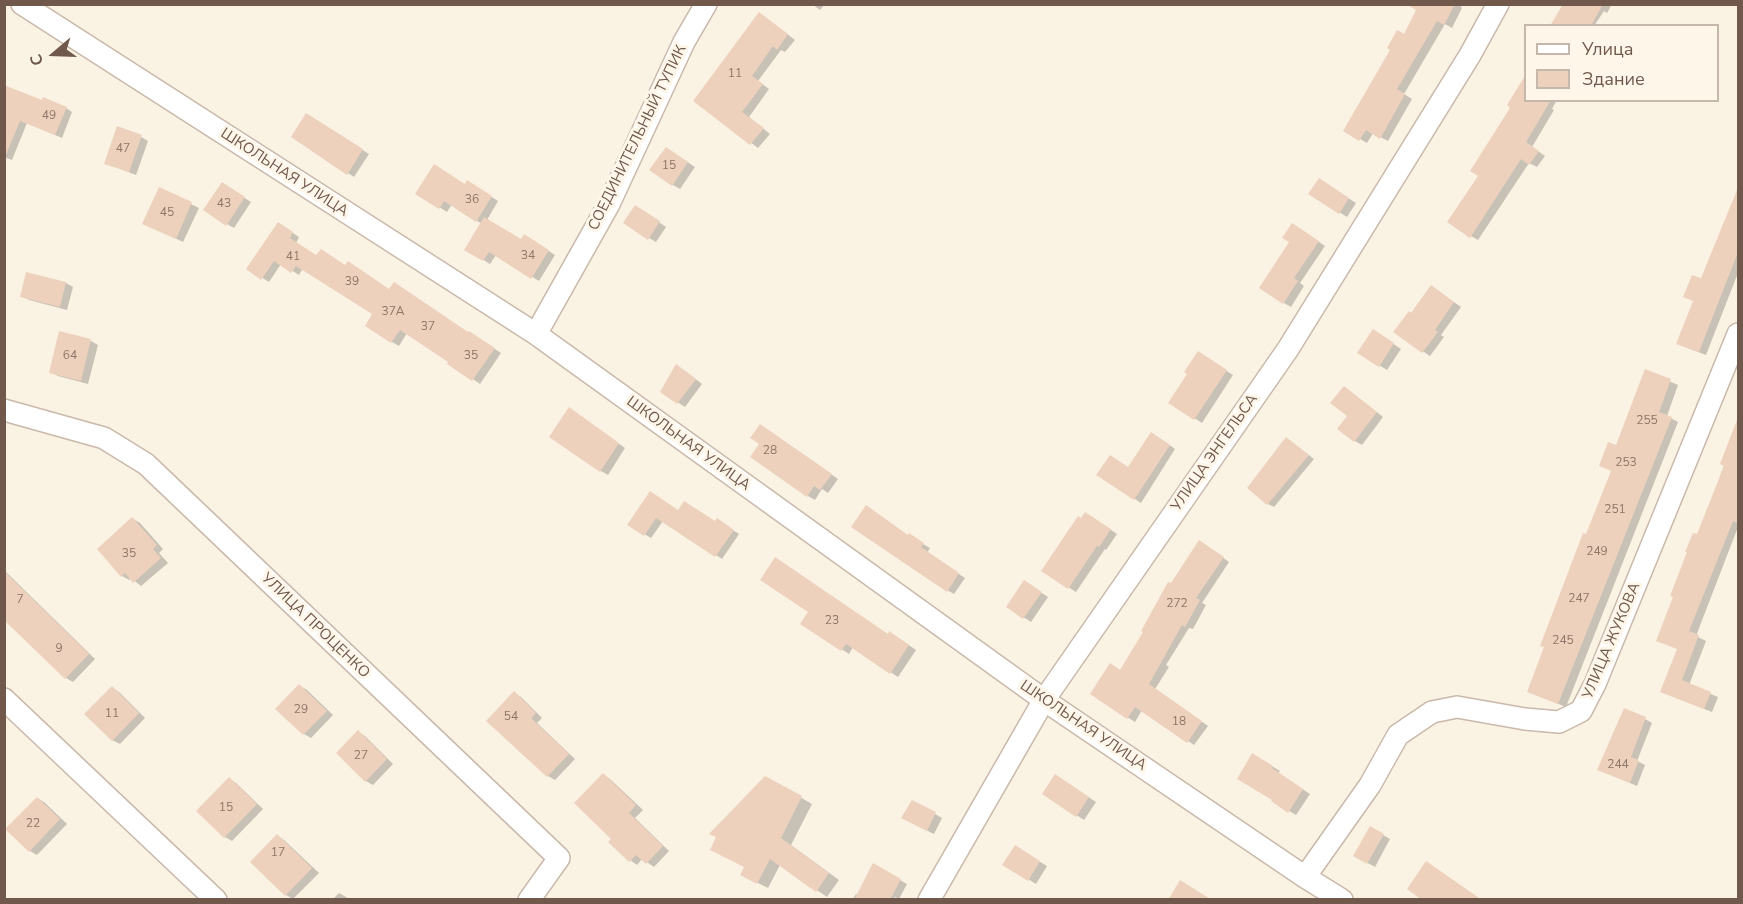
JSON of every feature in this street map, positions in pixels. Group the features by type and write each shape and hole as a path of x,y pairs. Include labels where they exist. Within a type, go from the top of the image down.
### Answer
{"street":[{"name":"ШКОЛЬНАЯ УЛИЦА","path":"22,4 536,334 1044,700 1342,900"},
{"name":"СОЕДИНИТЕЛЬНЫЙ ТУПИК","path":"536,334 609,204 684,42 706,4"},
{"name":"УЛИЦА ЭНГЕЛЬСА","path":"928,900 1044,700 1288,349 1470,55 1498,4"},
{"name":"УЛИЦА ЖУКОВА","path":"1305,877 1370,785 1398,735 1432,712 1457,707 1525,719 1559,722 1581,711 1595,684 1738,334"},
{"name":"УЛИЦА ПРОЦЕНКО","path":"4,410 104,438 146,464 559,858 530,900"},
{"path":"4,699 216,900"}],"building":[{"path":"1406,4 1455,4 1444,25 1437,21 1397,89 1405,94 1380,139 1366,130 1359,141 1343,131 1390,50 1387,48 1397,30 1404,34 1416,10"},
{"path":"1563,4 1603,4 1592,24 1551,24"},
{"path":"759,12 788,34 777,50 773,46 752,76 763,84 742,112 764,128 750,145 693,101"},
{"path":"1524,77 1524,102 1550,102 1526,142 1539,151 1529,165 1521,159 1470,238 1447,222 1478,176 1470,171 1510,108 1507,105"},
{"path":"4,85 67,107 55,135 20,121 5,157"},
{"path":"306,113 363,149 347,175 291,137"},
{"path":"117,126 142,135 129,172 104,164"},
{"path":"666,147 688,162 672,186 649,170"},
{"path":"434,164 465,184 467,180 492,196 476,222 444,201 439,209 415,194"},
{"path":"1319,178 1349,198 1339,214 1308,194"},
{"path":"222,182 245,197 226,226 203,210"},
{"path":"159,187 192,202 176,239 142,224"},
{"path":"1737,190 1738,252 1699,352 1676,344 1693,301 1683,297 1692,275 1701,278"},
{"path":"635,205 660,221 648,240 623,223"},
{"path":"484,217 521,239 524,234 549,250 531,279 489,252 483,261 464,250"},
{"path":"278,222 293,232 290,238 316,255 321,249 345,265 348,261 389,289 394,282 495,348 472,381 400,330 391,343 365,326 372,314 296,266 291,273 274,261 261,280 246,269"},
{"path":"1292,223 1319,241 1294,278 1298,281 1283,304 1259,288 1289,242 1282,238"},
{"path":"26,272 66,282 60,307 20,297"},
{"path":"1431,285 1454,302 1435,330 1438,332 1422,353 1393,332 1409,311 1411,313"},
{"path":"1373,329 1394,343 1379,367 1357,353"},
{"path":"59,331 91,339 81,381 49,373"},
{"path":"1198,351 1227,370 1194,420 1168,403 1187,374 1184,372"},
{"path":"676,364 696,379 677,404 660,392"},
{"path":"1645,369 1671,379 1659,412 1672,417 1558,704 1527,692 1544,647 1540,646 1583,533 1586,534 1611,471 1599,466 1608,442 1616,445"},
{"path":"1344,386 1377,412 1354,442 1337,429 1347,416 1330,403"},
{"path":"569,407 619,443 600,472 549,437"},
{"path":"1737,420 1738,523 1733,521 1689,631 1699,635 1682,680 1711,692 1704,709 1660,692 1677,649 1656,641 1673,597 1670,596 1687,552 1685,552 1693,533 1697,534 1724,466 1720,464"},
{"path":"760,424 832,474 820,490 814,486 807,497 750,457 759,444 750,438"},
{"path":"1151,432 1170,445 1134,500 1096,475 1110,455 1128,467"},
{"path":"1286,437 1309,455 1267,505 1247,488"},
{"path":"650,491 678,510 684,501 715,521 717,518 734,530 715,557 656,518 644,536 627,525"},
{"path":"866,505 908,535 909,533 924,543 921,547 959,573 947,592 851,527"},
{"path":"1085,512 1111,529 1068,589 1041,571 1078,516 1081,518"},
{"path":"132,517 157,545 153,549 161,558 133,583 125,573 121,577 97,549"},
{"path":"1199,540 1224,557 1196,598 1200,600 1185,627 1182,625 1149,684 1202,721 1187,743 1135,707 1127,719 1090,694 1110,663 1120,670 1143,632 1141,631 1168,582 1171,583"},
{"path":"775,557 888,634 889,631 909,645 890,674 846,644 841,651 800,624 808,612 760,580"},
{"path":"4,571 89,654 65,679 4,620"},
{"path":"1024,580 1042,592 1023,619 1006,607"},
{"path":"299,684 327,711 303,735 275,709"},
{"path":"112,686 139,713 112,741 84,714"},
{"path":"514,691 536,713 531,718 569,754 547,777 486,721"},
{"path":"1624,708 1646,717 1631,757 1639,760 1630,783 1597,770"},
{"path":"358,730 387,759 365,782 336,753"},
{"path":"1252,753 1303,789 1288,813 1272,800 1237,779"},
{"path":"603,773 636,805 629,813 663,846 646,864 636,855 629,862 608,842 611,839 574,803"},
{"path":"1055,774 1089,797 1076,817 1042,794"},
{"path":"765,776 802,796 781,838 829,873 816,892 770,859 757,884 740,875 744,867 710,850 716,837 709,834"},
{"path":"229,777 257,804 224,838 196,811"},
{"path":"37,797 60,819 29,852 5,829"},
{"path":"912,800 936,812 927,831 901,818"},
{"path":"1370,826 1384,834 1367,864 1353,856"},
{"path":"277,834 312,868 285,896 250,862"},
{"path":"1015,845 1040,861 1028,881 1002,865"},
{"path":"1426,861 1482,900 1422,900 1407,889"},
{"path":"873,863 901,879 890,900 854,900"},
{"path":"1180,880 1212,900 1168,900"}]}
